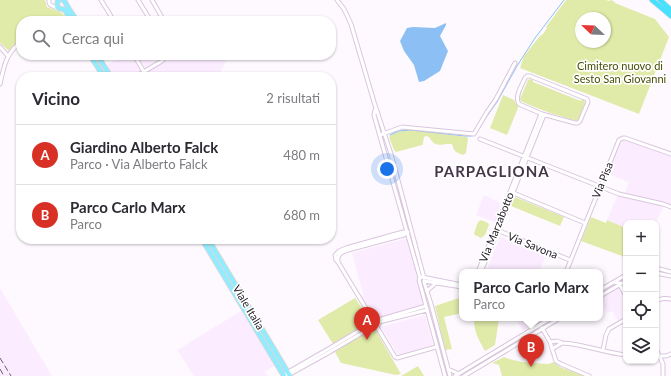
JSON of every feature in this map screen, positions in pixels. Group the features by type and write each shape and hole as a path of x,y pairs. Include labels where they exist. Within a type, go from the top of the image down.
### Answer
{"highway":[{"path":"652,0 671,16"},
{"path":"660,0 671,10"}],"main road":[{"path":"61,3 65,8 63,9 68,16"},
{"path":"61,3 69,8 74,16"},
{"path":"93,60 101,72"},
{"path":"100,60 108,72"},
{"name":"Viale Italia","path":"205,244 287,375"},
{"name":"Viale Italia","path":"211,244 287,375"}],"street":[{"path":"49,0 50,6 61,3"},
{"path":"101,0 111,16"},
{"path":"138,0 148,16"},
{"path":"152,0 161,16"},
{"path":"337,0 352,24 376,109 398,178 409,231"},
{"path":"0,84 8,56 16,46"},
{"path":"0,47 8,56"},
{"path":"137,60 144,72 164,60"},
{"path":"380,135 402,127 474,134 496,99 515,63"},
{"path":"527,76 588,100 579,122 575,123 543,114 519,104 517,101 527,76"},
{"path":"376,109 374,115 409,231 422,280 436,347 445,376"},
{"name":"Via Marzabotto","path":"479,269 543,114"},
{"name":"Via Pisa","path":"567,269 600,186 621,139 625,138 671,154"},
{"path":"480,140 623,195 664,204 671,207"},
{"path":"512,192 585,223"},
{"name":"Via Marzabotto","path":"482,269 496,230"},
{"name":"Via Savona","path":"496,230 570,260"},
{"path":"409,231 404,235 341,253 337,257 338,262 373,320 375,319 378,321 427,308"},
{"path":"659,269 671,272"},
{"path":"659,274 671,276"},
{"path":"603,288 623,277"},
{"path":"620,284 620,281 623,278"},
{"path":"422,280 459,286"},
{"path":"422,280 459,286"},
{"path":"422,280 427,291 450,376"},
{"path":"614,282 620,284 624,292"},
{"path":"603,294 623,282"},
{"path":"427,291 436,283"},
{"path":"659,300 664,298 671,299"},
{"path":"287,375 290,371 371,325 373,320"},
{"path":"376,327 378,326 378,321"},
{"path":"448,369 457,375 546,321"},
{"path":"464,376 554,321"},
{"path":"603,350 606,335 609,329 623,321"},
{"path":"540,324 550,342 554,359 558,363 589,376"},
{"path":"371,325 376,327 395,357 436,347"},
{"path":"550,342 557,341 623,355"},
{"path":"552,348 562,343"},
{"path":"659,356 671,354"},
{"path":"659,358 663,364 663,376"}],"shaded area":[{"path":"115,60 135,60 141,71 111,72 107,65"},
{"path":"140,60 159,60 145,68"},
{"path":"167,60 226,60 220,72 147,72"},
{"path":"623,139 671,154 671,207 664,204 657,220 623,220 623,227 607,220 619,193 624,195 629,182 606,173 618,143"},
{"path":"484,195 500,203 497,223 476,215"},
{"path":"500,237 547,254 540,269 487,269"},
{"path":"408,238 424,307 378,318 373,317 362,297 363,294 352,253"},
{"path":"0,288 17,317 52,376 0,376"},
{"path":"619,288 623,295 623,318 618,321 613,311 607,313 603,304 603,296"},
{"path":"241,311 276,365 265,372 268,376 194,376 177,350"},
{"path":"425,315 433,345 398,355 381,327"},
{"path":"517,321 540,321 523,331"}],"green space":[{"path":"0,0 45,0 47,7 59,11 64,16 16,16 16,44 9,51 0,43"},
{"name":"Cimitero nuovo di Sesto San Giovanni","path":"566,0 611,0 655,19 669,37 639,114 520,68 524,56 547,28 546,27"},
{"path":"528,80 533,80 533,82 581,101 582,99 584,100 585,102 579,119 577,121 521,101 520,99"},
{"path":"503,95 514,100 518,106 507,135 490,128"},
{"path":"410,130 467,137 466,153 463,155 457,152 452,144 436,144 426,136 424,137 422,145 396,152 389,137 396,132"},
{"path":"515,197 564,217 560,226 511,206"},
{"path":"591,217 606,223 607,220 623,227 623,258 622,256 581,241"},
{"path":"481,220 489,225 485,235 481,238 474,233 478,222"},
{"path":"355,298 370,320 369,323 333,344 318,320"},
{"path":"459,298 459,314 444,317 452,349 445,350 435,306"},
{"path":"474,321 499,321 495,345 485,351 478,339"},
{"path":"371,328 375,329 401,374 396,375 341,363 335,352"},
{"path":"504,357 526,362 549,364 553,362 560,367 584,376 502,376 499,365 492,363"},
{"path":"418,366 424,376 401,376"}],"water":[{"path":"446,23 440,36 448,51 440,71 424,81 419,82 414,65 404,51 400,41 407,28 435,28"}],"waterway":[{"path":"390,135 399,131 410,130 465,136 475,135 497,102 535,38 564,0"}],"railway":[{"path":"0,358 11,376"},
{"path":"0,369 4,376"}],"place":[{"name":"Giardino Alberto Falck","path":"367,340"},
{"name":"Parco Carlo Marx","path":"531,367"}],"district":[{"name":"PARPAGLIONA","path":"492,171"}]}
